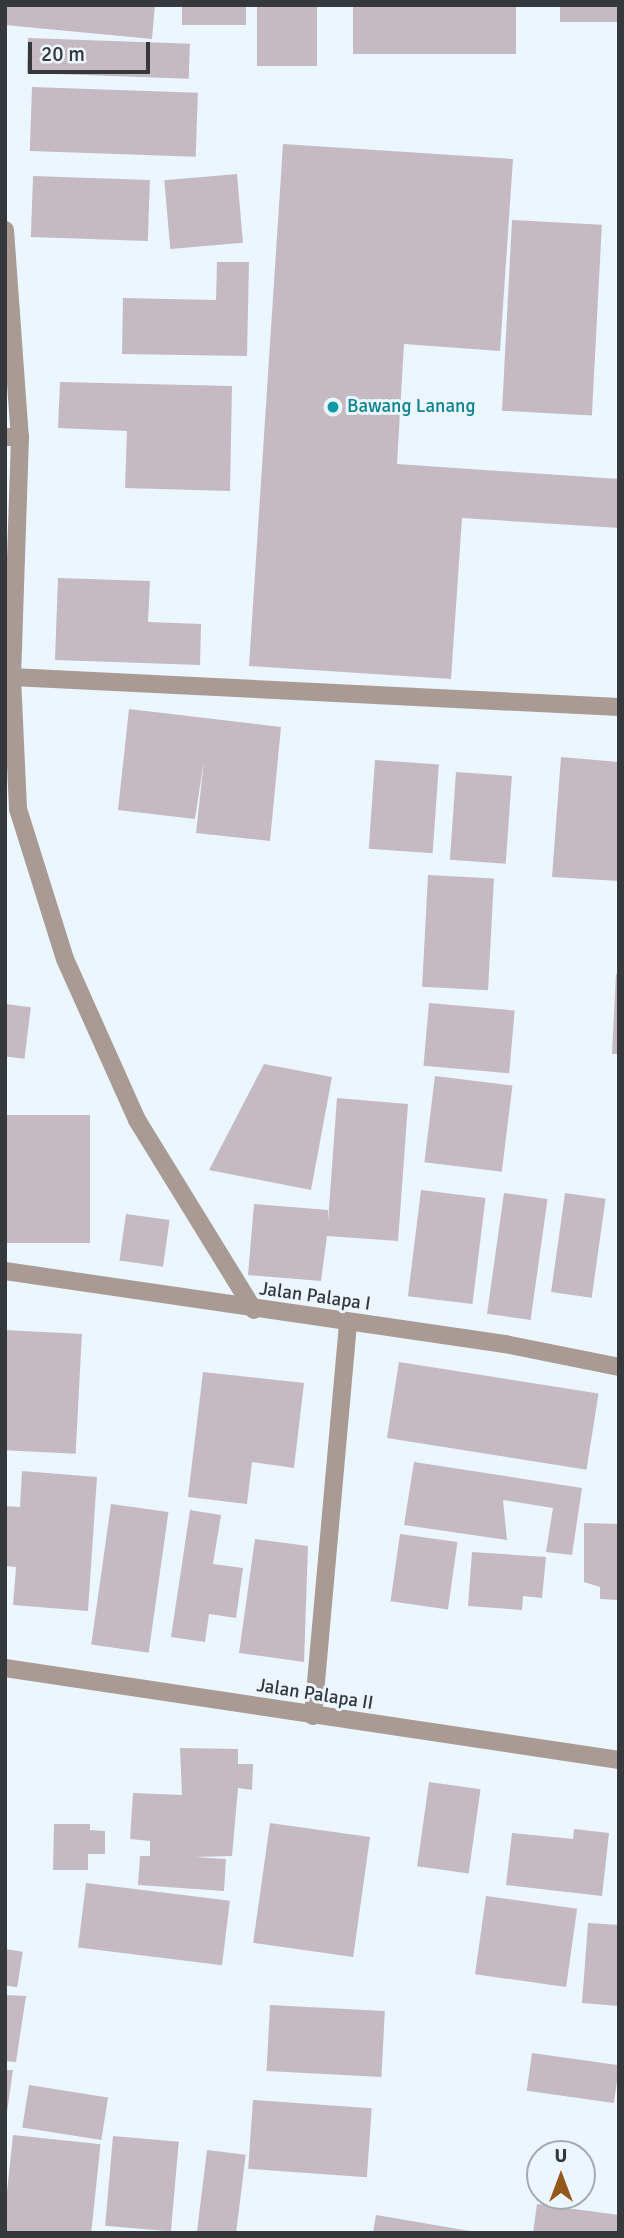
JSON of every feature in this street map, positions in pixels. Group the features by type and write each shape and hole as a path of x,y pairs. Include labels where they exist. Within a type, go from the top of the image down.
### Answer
{"street":[{"path":"5,230 13,437 11,808 65,959 137,1120 254,1310"},
{"path":"12,677 619,707"},
{"name":"Jalan Palapa I","path":"5,1271 254,1310 505,1344 619,1367"},
{"path":"313,1716 348,1323"},
{"name":"Jalan Palapa II","path":"5,1668 619,1760"}],"building":[{"path":"5,5 155,5 152,39 5,25"},
{"path":"182,5 246,5 246,25 182,25"},
{"path":"257,5 317,5 317,66 257,66"},
{"path":"353,5 516,5 516,54 353,54"},
{"path":"560,5 619,5 619,22 560,22"},
{"path":"28,38 190,44 189,79 27,73"},
{"path":"32,87 198,93 196,157 30,151"},
{"name":"Bawang Lanang","path":"283,144 513,159 500,351 404,344 397,464 619,479 619,528 462,518 451,679 249,666"},
{"path":"237,174 243,243 170,249 164,180"},
{"path":"33,176 150,180 148,241 31,237"},
{"path":"512,220 602,225 592,415 502,411"},
{"path":"217,262 249,262 247,356 122,354 123,298 216,300"},
{"path":"60,382 232,386 230,491 125,488 127,431 58,428"},
{"path":"58,578 150,581 148,622 201,624 200,665 55,660"},
{"path":"129,709 281,727 270,841 196,833 204,760 195,819 118,810"},
{"path":"561,757 619,762 619,881 552,877"},
{"path":"375,760 439,764 433,853 369,849"},
{"path":"456,772 512,776 506,864 450,860"},
{"path":"428,875 494,878 488,990 422,987"},
{"path":"616,974 619,974 619,1054 612,1054"},
{"path":"429,1003 515,1010 509,1073 424,1066"},
{"path":"5,1004 31,1007 24,1059 5,1056"},
{"path":"264,1064 332,1077 311,1190 209,1170"},
{"path":"435,1076 512,1086 502,1172 424,1162"},
{"path":"337,1098 408,1104 398,1241 327,1236 321,1281 248,1275 254,1204 328,1210 328,1221"},
{"path":"5,1115 90,1115 90,1243 5,1243"},
{"path":"421,1190 486,1198 472,1304 408,1296"},
{"path":"504,1193 548,1199 531,1320 487,1314"},
{"path":"565,1193 606,1199 592,1298 551,1292"},
{"path":"126,1214 170,1220 163,1267 119,1261"},
{"path":"5,1330 82,1334 76,1454 5,1450"},
{"path":"399,1362 599,1394 586,1470 387,1438"},
{"path":"203,1372 304,1383 294,1468 252,1462 247,1504 188,1497"},
{"path":"414,1462 582,1488 572,1555 546,1552 553,1508 503,1500 507,1540 404,1525"},
{"path":"22,1471 97,1477 88,1611 13,1605 16,1567 5,1566 5,1506 20,1507"},
{"path":"111,1504 168,1512 149,1653 91,1645"},
{"path":"190,1510 221,1515 213,1564 243,1568 236,1618 209,1614 205,1642 171,1637"},
{"path":"584,1523 619,1524 619,1600 600,1599 600,1587 584,1582"},
{"path":"400,1534 457,1542 448,1609 391,1601"},
{"path":"255,1539 308,1546 304,1662 239,1653"},
{"path":"472,1552 546,1557 542,1598 523,1596 522,1610 468,1606"},
{"path":"180,1748 238,1749 238,1764 253,1764 252,1790 238,1788 232,1856 194,1857 226,1859 224,1891 138,1885 140,1856 150,1856 150,1841 130,1839 133,1793 182,1795"},
{"path":"429,1782 480,1789 469,1873 417,1866"},
{"path":"270,1823 370,1837 353,1957 253,1943"},
{"path":"54,1824 90,1824 90,1830 105,1831 105,1854 88,1854 88,1870 53,1870"},
{"path":"574,1829 609,1833 602,1896 506,1885 512,1833 573,1839"},
{"path":"86,1883 230,1901 222,1965 78,1948"},
{"path":"486,1896 577,1909 566,1987 475,1974"},
{"path":"588,1923 619,1925 619,2006 582,2003"},
{"path":"5,1949 23,1952 17,1987 5,1985"},
{"path":"5,1995 26,1996 16,2062 5,2061"},
{"path":"270,2005 385,2011 381,2077 267,2071"},
{"path":"532,2053 619,2065 614,2103 527,2091"},
{"path":"5,2070 13,2070 7,2112 5,2112"},
{"path":"29,2085 108,2098 101,2140 22,2127"},
{"path":"253,2100 372,2108 367,2177 248,2169"},
{"path":"13,2135 101,2144 91,2233 5,2233"},
{"path":"113,2136 179,2142 171,2231 105,2226"},
{"path":"207,2150 246,2155 236,2233 197,2232"},
{"path":"536,2210 582,2210 619,2215 618,2233 533,2233"},
{"path":"376,2215 470,2231 470,2233 373,2233"}],"place":[{"name":"Bawang Lanang","path":"333,407"}]}
